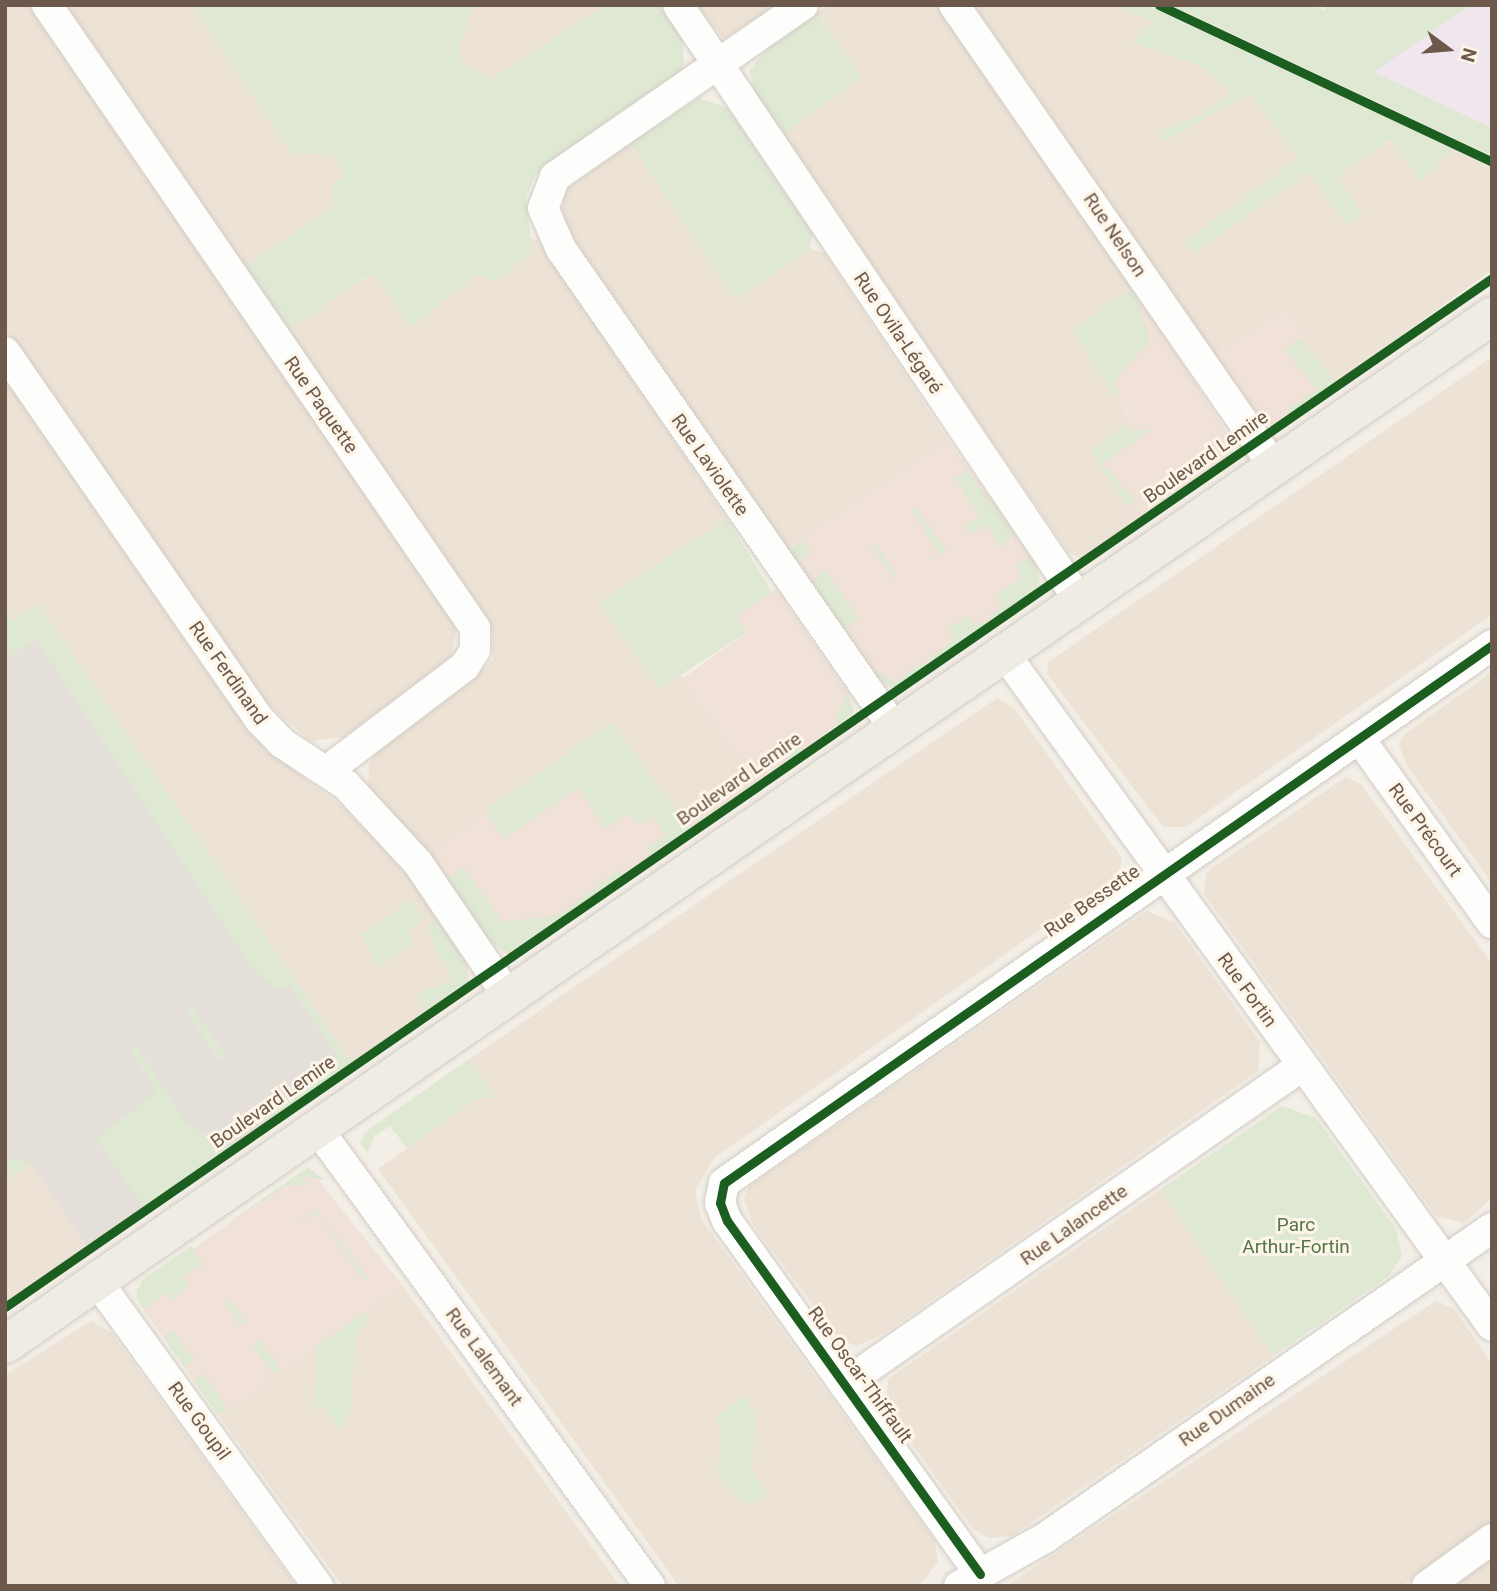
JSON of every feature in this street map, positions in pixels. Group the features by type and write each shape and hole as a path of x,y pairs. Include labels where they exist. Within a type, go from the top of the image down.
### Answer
{"main road":[{"path":"5,1344 1492,315"}],"street":[{"name":"Rue Paquette","path":"47,5 475,628 475,650 465,666 328,770"},
{"name":"Rue Ovila-Légaré","path":"678,5 1079,600"},
{"path":"718,66 803,5"},
{"name":"Rue Nelson","path":"954,5 1273,465"},
{"name":"Rue Laviolette","path":"718,66 555,177 544,195 545,221 561,249 894,728"},
{"name":"Rue Ferdinand","path":"5,352 259,719 282,743 328,770 418,863 508,996"},
{"name":"Rue Bessette","path":"720,1194 754,1157 1492,645"},
{"name":"Rue Fortin","path":"1004,653 1492,1326"},
{"name":"Rue Précourt","path":"1359,738 1492,923"},
{"name":"Rue Lalancette","path":"846,1383 1302,1066"},
{"name":"Rue Lalemant","path":"317,1128 650,1586"},
{"name":"Rue Oscar-Thiffault","path":"720,1194 727,1221 846,1383 970,1580"},
{"name":"Rue Dumaine","path":"970,1580 1045,1538 1492,1228"},
{"name":"Rue Goupil","path":"97,1281 318,1586"},
{"path":"1427,1586 1492,1539"}],"shaded area":[{"path":"5,5 28,5 457,626 451,658 344,737 310,741 265,702 5,328"},
{"path":"63,5 192,5 292,153 334,154 344,176 334,207 244,267"},
{"path":"474,5 606,5 490,80 461,61 460,43"},
{"path":"696,5 777,5 724,39"},
{"path":"828,5 939,5 1133,287 1072,331 1131,421 1091,451 1137,521 1082,559 1069,553 782,135 862,77 817,13"},
{"path":"974,5 1114,5 1154,21 1250,93 1299,159 1337,177 1408,128 1492,168 1492,270 1336,382 1283,310 1216,357"},
{"path":"1471,5 1492,5 1492,128 1373,72"},
{"path":"630,143 736,300 810,249 825,253 948,440 786,551 561,220 564,191"},
{"path":"528,237 538,240 727,519 713,529 660,688 680,674 759,784 691,830 612,722 430,855 368,788 369,764 378,749 486,667 493,659 492,630 288,330 373,273 410,326"},
{"path":"1133,287 1235,445 1233,453 1137,521 1090,451 1131,420 1072,330"},
{"path":"1283,310 1336,382 1271,426 1253,413 1216,357"},
{"path":"1492,357 1492,615 1185,827 1163,827 1047,674 1048,662"},
{"path":"5,378 223,696 272,753 345,809 408,875 466,960 469,982 352,1063 38,605 13,621 5,608"},
{"path":"948,440 1034,557 1041,586 891,688 877,680 786,551"},
{"path":"776,589 849,694 854,712 759,784 683,678 745,634 735,616"},
{"path":"38,604 352,1063 87,1247 31,1163 5,1181 5,634"},
{"path":"1492,672 1492,883 1407,766 1399,745 1403,735"},
{"path":"997,698 1014,708 1122,858 1118,875 714,1158 695,1191 701,1219 935,1541 938,1562 919,1586 679,1586 378,1169 476,1099 496,1097 469,1059"},
{"path":"612,722 691,830 509,954 503,952 430,855"},
{"path":"1346,777 1361,784 1492,964 1492,1198 1464,1223 1436,1216 1204,894 1206,872"},
{"path":"1147,911 1175,923 1260,1042 1258,1071 882,1335 856,1346 837,1337 754,1226 744,1200 748,1187"},
{"path":"31,1163 87,1247 5,1304 5,1181"},
{"path":"308,1167 402,1285 219,1416 139,1303 137,1289"},
{"path":"1161,1189 1273,1356 1012,1536 988,1538 973,1529 894,1419 886,1405 888,1379"},
{"path":"402,1285 620,1586 343,1586 219,1416"},
{"path":"1436,1301 1454,1309 1492,1364 1492,1521 1402,1586 1006,1586"},
{"path":"91,1321 111,1332 296,1586 5,1586 5,1375"},
{"path":"1492,1558 1492,1586 1453,1586"}],"green space":[{"path":"192,5 474,5 460,43 461,61 490,80 606,5 660,5 683,40 684,63 680,73 535,176 526,197 532,251 505,275 494,281 476,275 411,327 372,273 288,330 244,267 334,207 332,184 344,176 333,154 292,153"},
{"path":"1115,5 1146,5 1454,149 1421,181 1391,139 1337,177 1364,216 1347,226 1308,172 1193,254 1184,242 1299,158 1250,93 1164,142 1160,131 1203,114 1230,92 1201,66 1132,43 1154,21"},
{"path":"1171,5 1314,5 1325,11 1325,5 1471,5 1374,72 1492,128 1492,156"},
{"path":"817,13 862,77 782,135 754,93 750,70 767,48"},
{"path":"699,98 728,108 813,233 810,249 736,300 630,143"},
{"path":"1133,287 1150,340 1113,382 1120,392 1114,396 1072,330"},
{"path":"1301,338 1336,382 1290,414 1287,410 1316,389 1285,350"},
{"path":"1126,424 1133,431 1152,429 1103,464 1135,501 1128,507 1090,451"},
{"path":"967,471 1014,534 1002,548 985,524 971,534 965,527 980,516 955,479"},
{"path":"915,507 946,551 930,562 939,553 912,511"},
{"path":"727,519 772,592 736,616 746,633 660,688 598,603"},
{"path":"803,540 812,552 796,564 787,552"},
{"path":"875,543 897,575 894,578 870,546"},
{"path":"1032,556 1041,586 992,621 989,616 1002,607 996,596 1022,578 1015,565"},
{"path":"825,570 859,618 841,630 811,583"},
{"path":"38,604 352,1063 277,1115 274,1111 300,1082 337,1056 290,986 278,990 252,969 36,640 5,659 5,608 13,621"},
{"path":"969,616 975,625 983,620 987,625 931,663 928,659 954,640 947,628"},
{"path":"924,661 927,666 895,688 872,675 878,670 893,683"},
{"path":"847,693 854,712 838,727 837,717"},
{"path":"612,722 691,830 650,857 647,848 666,835 653,816 640,825 628,813 606,829 578,788 504,839 488,817 490,807"},
{"path":"790,736 798,739 801,747 798,755 790,758 782,755 779,747 782,739"},
{"path":"464,868 503,922 559,915 617,870 624,875 509,954 489,941 446,879"},
{"path":"411,900 423,918 409,931 414,942 377,969 362,934"},
{"path":"434,921 459,948 469,982 426,1012 415,996 453,978 437,954 427,925"},
{"path":"193,1008 227,1057 217,1059 187,1012"},
{"path":"136,1045 186,1122 223,1151 144,1208 96,1139 157,1091 130,1050"},
{"path":"469,1059 496,1097 476,1099 407,1148 390,1126 374,1137 367,1153 360,1143 365,1132"},
{"name":"Parc Arthur-Fortin","path":"1282,1106 1316,1118 1396,1229 1402,1256 1389,1276 1273,1356 1161,1189"},
{"path":"19,1158 31,1163 5,1181 5,1159"},
{"path":"308,1167 325,1180 303,1177 307,1185 285,1186 213,1233"},
{"path":"317,1210 368,1278 364,1281 318,1213 292,1225"},
{"path":"191,1246 203,1264 183,1277 188,1286 172,1301 165,1292 144,1310 136,1296 142,1280"},
{"path":"230,1299 247,1322 240,1326 225,1302"},
{"path":"365,1312 370,1319 356,1338 350,1413 340,1430 323,1406 314,1413 317,1346"},
{"path":"173,1330 194,1360 184,1367 163,1337"},
{"path":"260,1340 280,1369 273,1374 253,1345"},
{"path":"204,1374 228,1408 218,1415 194,1381"},
{"path":"745,1396 756,1414 752,1470 767,1493 754,1504 737,1499 717,1474 722,1430 714,1418"}],"cycle path":[{"path":"1159,5 1492,162"},
{"name":"Boulevard Lemire","path":"5,1307 1492,278"},
{"path":"980,1574 727,1221 720,1203 724,1183 1492,645"}]}
